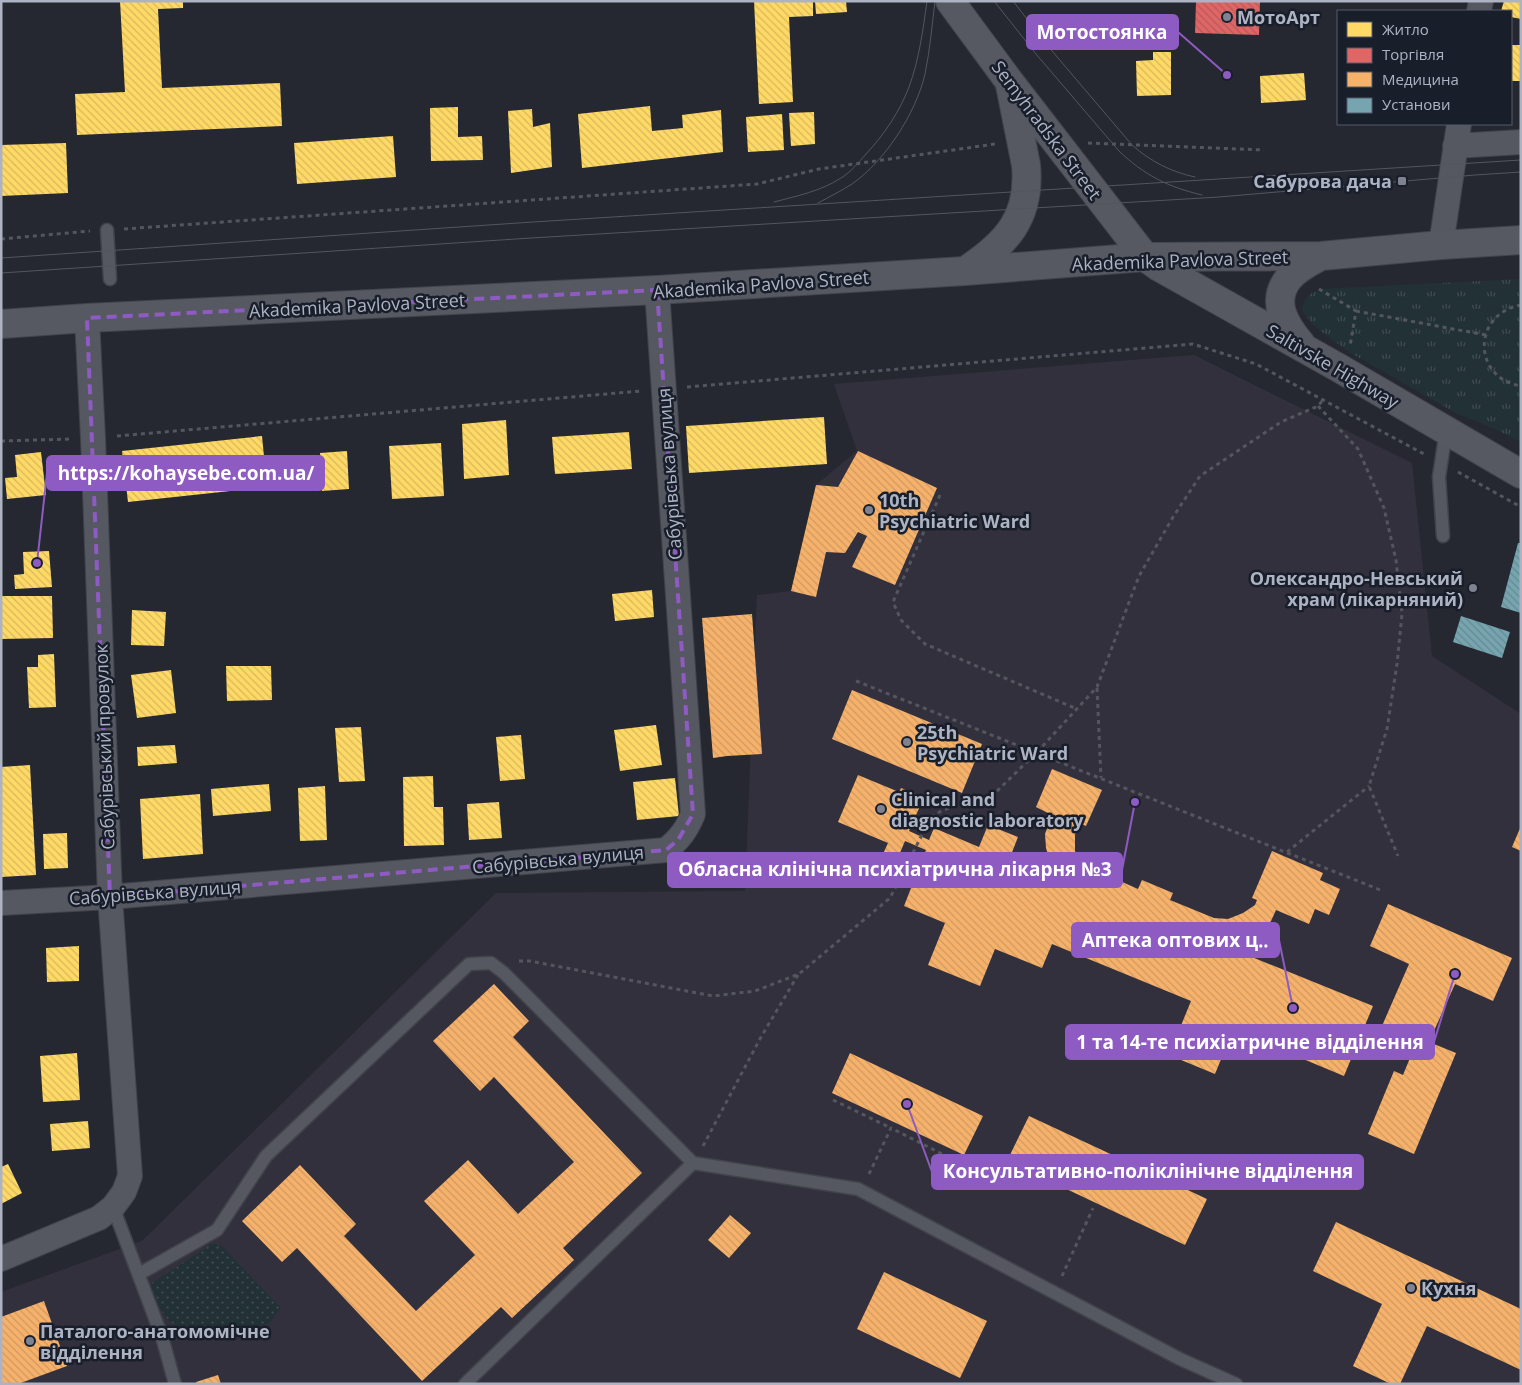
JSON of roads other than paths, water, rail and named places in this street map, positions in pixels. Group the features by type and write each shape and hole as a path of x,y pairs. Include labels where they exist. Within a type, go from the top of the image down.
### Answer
{"main road":[{"name":"Semyhradska Street","path":"950,1 1145,257"},
{"path":"964,271 984,258 1007,237 1016,223 1025,198 1026,165 1010,81"},
{"name":"Akademika Pavlova Street","path":"1,324 87,318 657,290 964,271 1145,257 1321,256 1521,240"},
{"path":"1307,350 1286,324 1281,313 1280,301 1283,289 1289,278 1298,269 1321,256"},
{"name":"Saltivske Highway","path":"1145,257 1159,267 1521,474"}],"street":[{"path":"1441,245 1457,135 1521,142"},
{"name":"Сабурівська вулиця","path":"1,903 110,897 666,850 678,840 687,828 693,814 657,290"},
{"name":"Сабурівський провулок","path":"87,318 110,897 130,1176 124,1192 113,1207"},
{"path":"1,1259 99,1218 113,1207"}],"lane":[{"path":"107,230 110,279"},
{"path":"1443,536 1439,477 1446,431"},
{"path":"139,1274 217,1230 266,1156 469,964 490,963 504,973 693,1163 862,1191 1180,1358 1236,1384"},
{"path":"465,1384 693,1163"},
{"path":"113,1207 162,1337 175,1384"}],"tram line":[{"path":"774,202 817,190 833,183 855,167 879,139 896,114 909,87 918,56 927,1"},
{"path":"818,203 852,184 876,163 907,120 921,89 925,74 935,1"},
{"path":"994,1 1036,54 1119,151 1138,167 1157,179 1202,195"},
{"path":"1013,1 1047,45 1132,145 1161,165 1195,177"},
{"path":"1,258 533,222 1521,160"},
{"path":"1,273 531,238 1219,197 1521,172"}],"place":[{"name":"МотоАрт","path":"1227,17"},
{"name":"Мотостоянка","path":"1227,75"},
{"name":"Сабурова дача","path":"1402,181"},
{"name":"10th Psychiatric Ward","path":"869,510"},
{"name":"https://kohaysebe.com.ua/","path":"37,563"},
{"name":"Олександро-Невський храм (лікарняний)","path":"1473,588"},
{"name":"25th Psychiatric Ward","path":"907,742"},
{"name":"Обласна клінічна психіатрична лікарня №3","path":"1135,802"},
{"name":"Clinical and diagnostic laboratory","path":"881,809"},
{"name":"1 та 14-те психіатричне відділення","path":"1455,974"},
{"name":"Аптека оптових ц‥","path":"1293,1008"},
{"name":"Консультативно-поліклінічне відділення","path":"907,1104"},
{"name":"Кухня","path":"1411,1288"},
{"name":"Паталого-анатомомічне відділення","path":"30,1341"}]}
